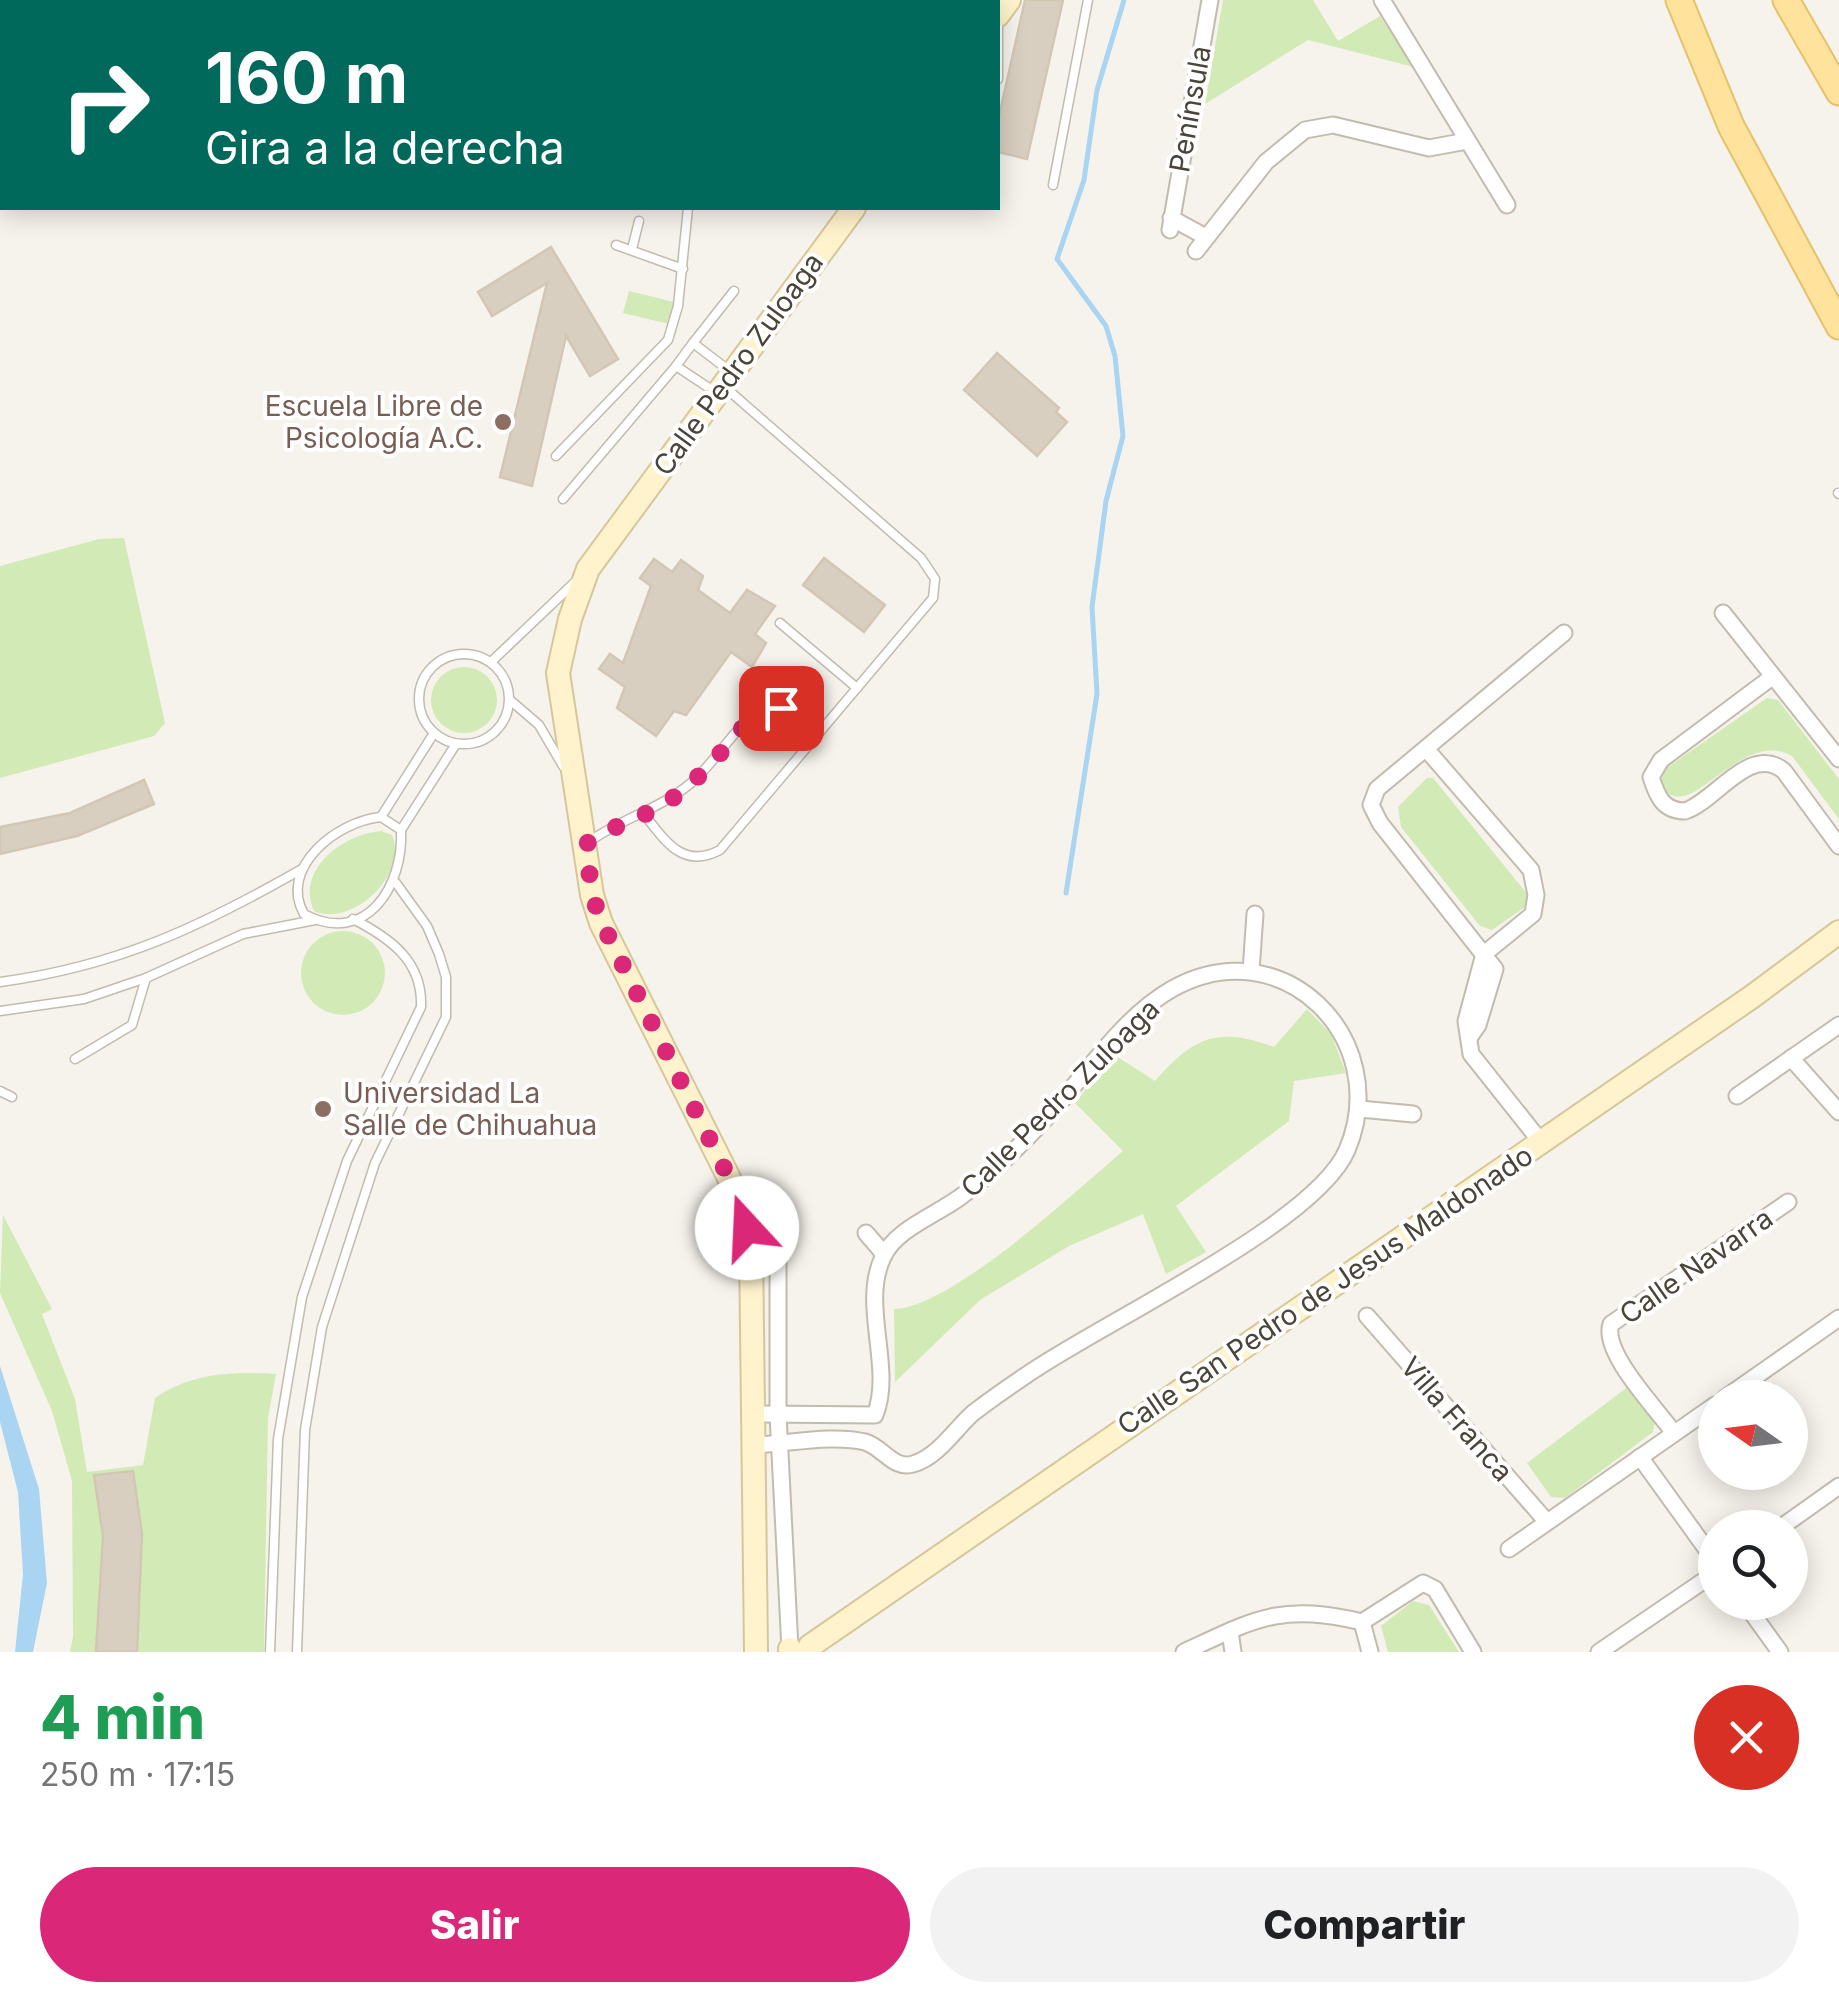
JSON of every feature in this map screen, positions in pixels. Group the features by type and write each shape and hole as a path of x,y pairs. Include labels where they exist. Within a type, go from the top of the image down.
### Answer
{"main road":[{"path":"1679,0 1731,126 1839,326"},
{"path":"1786,0 1839,92"}],"street":[{"name":"Península","path":"1210,0 1170,224 1201,244 1266,162 1305,130 1333,125 1429,148 1467,141"},
{"path":"1382,0 1508,205"},
{"name":"Calle Pedro Zuloaga","path":"796,1650 780,1444 766,1414 747,1228 729,1178 602,923 592,895 580,796 558,673 570,619 588,569 853,210"},
{"path":"1723,613 1839,759"},
{"path":"1541,1142 1471,1054 1469,1038 1478,1025 1495,969 1380,823 1371,805 1377,789 1564,634"},
{"path":"1772,677 1657,764 1651,777 1656,794 1669,808 1685,811 1753,765 1774,764 1839,846"},
{"path":"1427,750 1530,870 1536,895 1534,914 1484,954"},
{"path":"754,1445 858,1441 904,1465 931,1455 970,1416 1041,1364 1203,1271 1324,1184 1348,1149 1360,1109 1355,1068 1346,1040 1332,1020 1289,982 1250,971 1255,914"},
{"name":"Calle San Pedro de Jesus Maldonado","path":"796,1650 1541,1142 1839,932"},
{"name":"Calle Pedro Zuloaga","path":"884,1254 908,1231 943,1211 996,1168 1148,1007 1192,981 1250,971"},
{"path":"1737,1096 1839,1025"},
{"path":"1791,1058 1839,1112"},
{"path":"1360,1109 1412,1114"},
{"name":"Calle Navarra","path":"1674,1433 1614,1352 1608,1333 1611,1324 1788,1202"},
{"path":"766,1414 875,1415 877,1280 884,1254 866,1234"},
{"name":"Calle Pedro Zuloaga","path":"756,1652 754,1445 766,1414 778,1261"},
{"name":"Villa Franca","path":"1367,1316 1547,1522"},
{"path":"1751,1380 1839,1318"},
{"path":"1508,1549 1698,1417"},
{"path":"1640,1457 1698,1538"},
{"path":"1805,1510 1839,1486"},
{"path":"1184,1652 1286,1611 1362,1622 1423,1583 1435,1589 1473,1652"},
{"path":"1599,1652 1698,1585"},
{"path":"1757,1620 1780,1652"},
{"path":"1362,1622 1370,1652"},
{"path":"1230,1631 1233,1652"}],"lane":[{"path":"1053,185 1088,0"},
{"path":"556,456 668,340 683,269 688,210"},
{"path":"632,249 639,221"},
{"path":"616,244 683,269"},
{"path":"562,499 676,366 734,291"},
{"path":"668,340 685,354"},
{"path":"644,813 673,850 705,858 720,850 934,598 931,569 723,383 693,343"},
{"path":"676,366 723,383"},
{"name":"Calle Pedro Zuloaga","path":"492,662 588,569"},
{"path":"780,623 857,688"},
{"path":"463,654 492,662 505,679 510,700 508,712 493,734 469,744 456,744 434,733 420,706 420,691 434,665 463,654"},
{"path":"510,700 538,724 580,796"},
{"path":"586,844 662,806 692,782 767,705 788,710 816,734"},
{"path":"381,817 434,733"},
{"path":"302,869 295,896 304,914 314,920 333,924 376,907 396,883 402,856 401,830 456,744"},
{"path":"0,982 57,974 154,946 302,869 332,836 368,818 381,817 401,830"},
{"path":"296,1652 305,1430 322,1327 374,1163 446,1017 446,978 439,954 427,926 396,883"},
{"path":"270,1652 278,1439 302,1298 348,1161 421,1006 422,990 413,965 381,934 353,919"},
{"path":"0,1011 84,1000 256,930 314,920"},
{"path":"75,1060 132,1024 146,978"},
{"path":"0,1091 12,1097"}],"green space":[{"path":"1223,0 1313,0 1338,41 1380,16 1414,67 1308,40 1205,104"},
{"path":"629,291 674,302 669,324 623,313"},
{"path":"124,538 165,723 154,736 0,778 0,566 99,539"},
{"path":"464,667 487,677 497,700 487,723 464,733 441,723 431,700 441,677"},
{"path":"1767,698 1778,700 1839,779 1839,819 1792,756 1772,751 1753,754 1685,796 1671,795 1660,784 1665,769"},
{"path":"1427,778 1433,778 1528,895 1525,907 1492,930 1480,926 1401,827 1398,807"},
{"path":"381,831 392,835 395,850 385,881 360,905 345,912 314,911 311,882 326,857 352,839"},
{"path":"343,931 359,934 373,943 382,957 382,989 373,1003 359,1012 343,1015 327,1012 313,1003 304,989 301,973 304,957 313,943 327,934"},
{"path":"1307,1009 1331,1034 1346,1073 1294,1081 1289,1121 1176,1206 1206,1252 1166,1274 1143,1214 1069,1246 980,1300 895,1382 894,1309 918,1304 979,1269 1123,1151 1075,1103 1113,1054 1155,1081 1182,1054 1208,1040 1237,1037 1274,1047"},
{"path":"3,1215 52,1309 42,1314 75,1399 87,1472 143,1465 155,1398 169,1390 213,1376 276,1374 268,1418 264,1652 70,1652 72,1481 52,1411 0,1293"},
{"path":"1629,1386 1655,1421 1653,1432 1565,1498 1551,1497 1527,1463"},
{"path":"1413,1601 1429,1605 1459,1652 1388,1652 1381,1626"}],"water":[{"path":"0,1366 39,1489 47,1583 33,1652 15,1652 23,1574 18,1492 0,1422"}],"building":[{"path":"1025,0 1063,0 1027,159 1000,152 1000,112"},
{"path":"551,247 618,359 590,376 566,336 532,486 500,477 547,283 492,316 478,292"},
{"path":"997,353 1059,408 1056,412 1067,422 1037,456 964,390"},
{"path":"824,558 885,605 864,632 803,585"},
{"path":"654,559 672,572 681,560 703,576 698,590 730,613 747,590 775,606 755,634 766,643 752,667 731,652 686,715 674,711 656,736 617,708 625,687 599,669 610,654 623,663 651,586 640,578"},
{"path":"144,780 154,804 77,836 0,854 0,827 70,813"},
{"path":"133,1471 142,1534 137,1652 96,1652 103,1536 94,1475"}],"waterway":[{"path":"1066,893 1097,694 1092,607 1106,501 1123,436 1115,356 1106,326 1057,259 1084,180 1097,90 1124,0"}],"place":[{"name":"Escuela Libre de Psicología A.C.","path":"503,422"},
{"name":"Universidad La Salle de Chihuahua","path":"323,1109"}],"route":[{"path":"747,1228 729,1178 614,952 592,895 586,844 629,817 662,806 692,782 760,709 767,705 781,708"}]}
